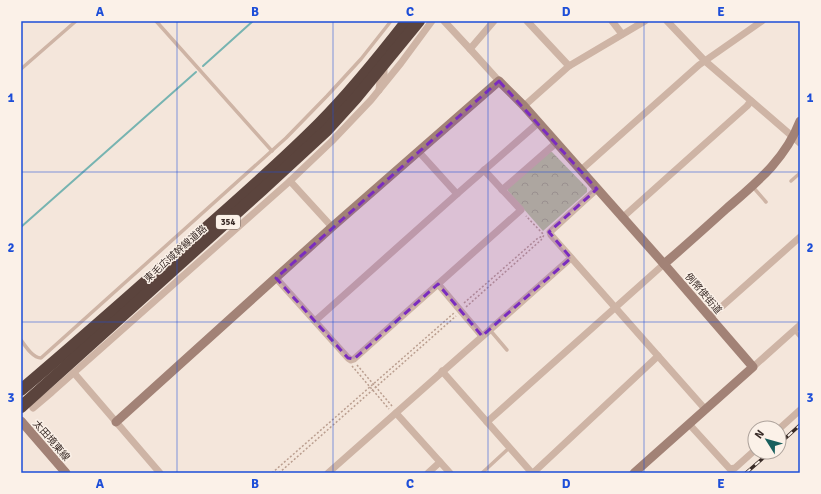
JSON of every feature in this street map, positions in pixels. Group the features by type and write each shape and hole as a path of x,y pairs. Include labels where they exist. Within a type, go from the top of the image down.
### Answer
{"highway":[{"name":"東毛広域幹線道路","path":"21,390 125,301 288,154 349,92 377,60 407,21"},
{"name":"東毛広域幹線道路","path":"27,408 131,308 326,130 356,98 419,21"}],"street":[{"path":"27,408 52,392 74,373 290,181 332,141 371,100 432,21"},
{"path":"116,422 332,227 499,81 444,21"},
{"path":"470,49 494,21"},
{"path":"527,21 569,66"},
{"path":"612,21 622,34"},
{"path":"524,106 569,66 645,21"},
{"path":"668,21 705,61 797,140"},
{"path":"581,170 699,65 762,21"},
{"path":"379,90 380,81 384,76 384,65"},
{"name":"例幣使街道","path":"499,81 524,106 581,170 753,367"},
{"path":"622,218 751,101"},
{"path":"488,422 772,167 797,140 800,121"},
{"path":"315,321 538,123"},
{"path":"502,190 556,143"},
{"path":"419,152 457,194"},
{"path":"276,278 348,358 351,360 354,359 521,210 484,170"},
{"path":"290,181 332,227"},
{"path":"597,189 547,234 571,258 705,409"},
{"path":"710,317 800,237"},
{"path":"328,473 571,258"},
{"path":"438,284 482,336"},
{"path":"131,308 153,303"},
{"path":"640,471 705,409 797,328"},
{"path":"442,371 532,473 658,356"},
{"path":"74,373 160,473"},
{"path":"787,422 800,410"},
{"path":"396,413 450,473"},
{"name":"太田境東線","path":"21,421 66,473"},
{"path":"689,424 730,469 735,468 747,457"},
{"path":"428,473 440,462"}],"lane":[{"path":"21,69 76,21"},
{"path":"156,21 272,151"},
{"path":"21,340 35,356 42,358 286,138 327,96 391,21"},
{"path":"791,181 800,173"},
{"path":"752,186 766,202"},
{"path":"797,328 800,337"},
{"path":"490,330 507,350"},
{"path":"482,473 509,448"}],"path":[{"path":"521,210 547,234"},
{"path":"279,473 373,390 538,238 547,234"},
{"path":"272,473 370,386 547,234"},
{"path":"351,360 393,407 396,413"},
{"path":"351,360 352,366 391,410 396,413"}],"highlighted area":[{"path":"499,81 597,189 549,232 571,258 482,336 438,284 354,359 348,358 276,278"}],"green space":[{"path":"550,152 552,152 587,188 587,192 543,231 508,191 508,188"}],"waterway":[{"path":"203,66 253,21"},
{"path":"21,227 196,72"}],"railway":[{"path":"787,437 800,425"},
{"path":"746,473 761,460"}]}
